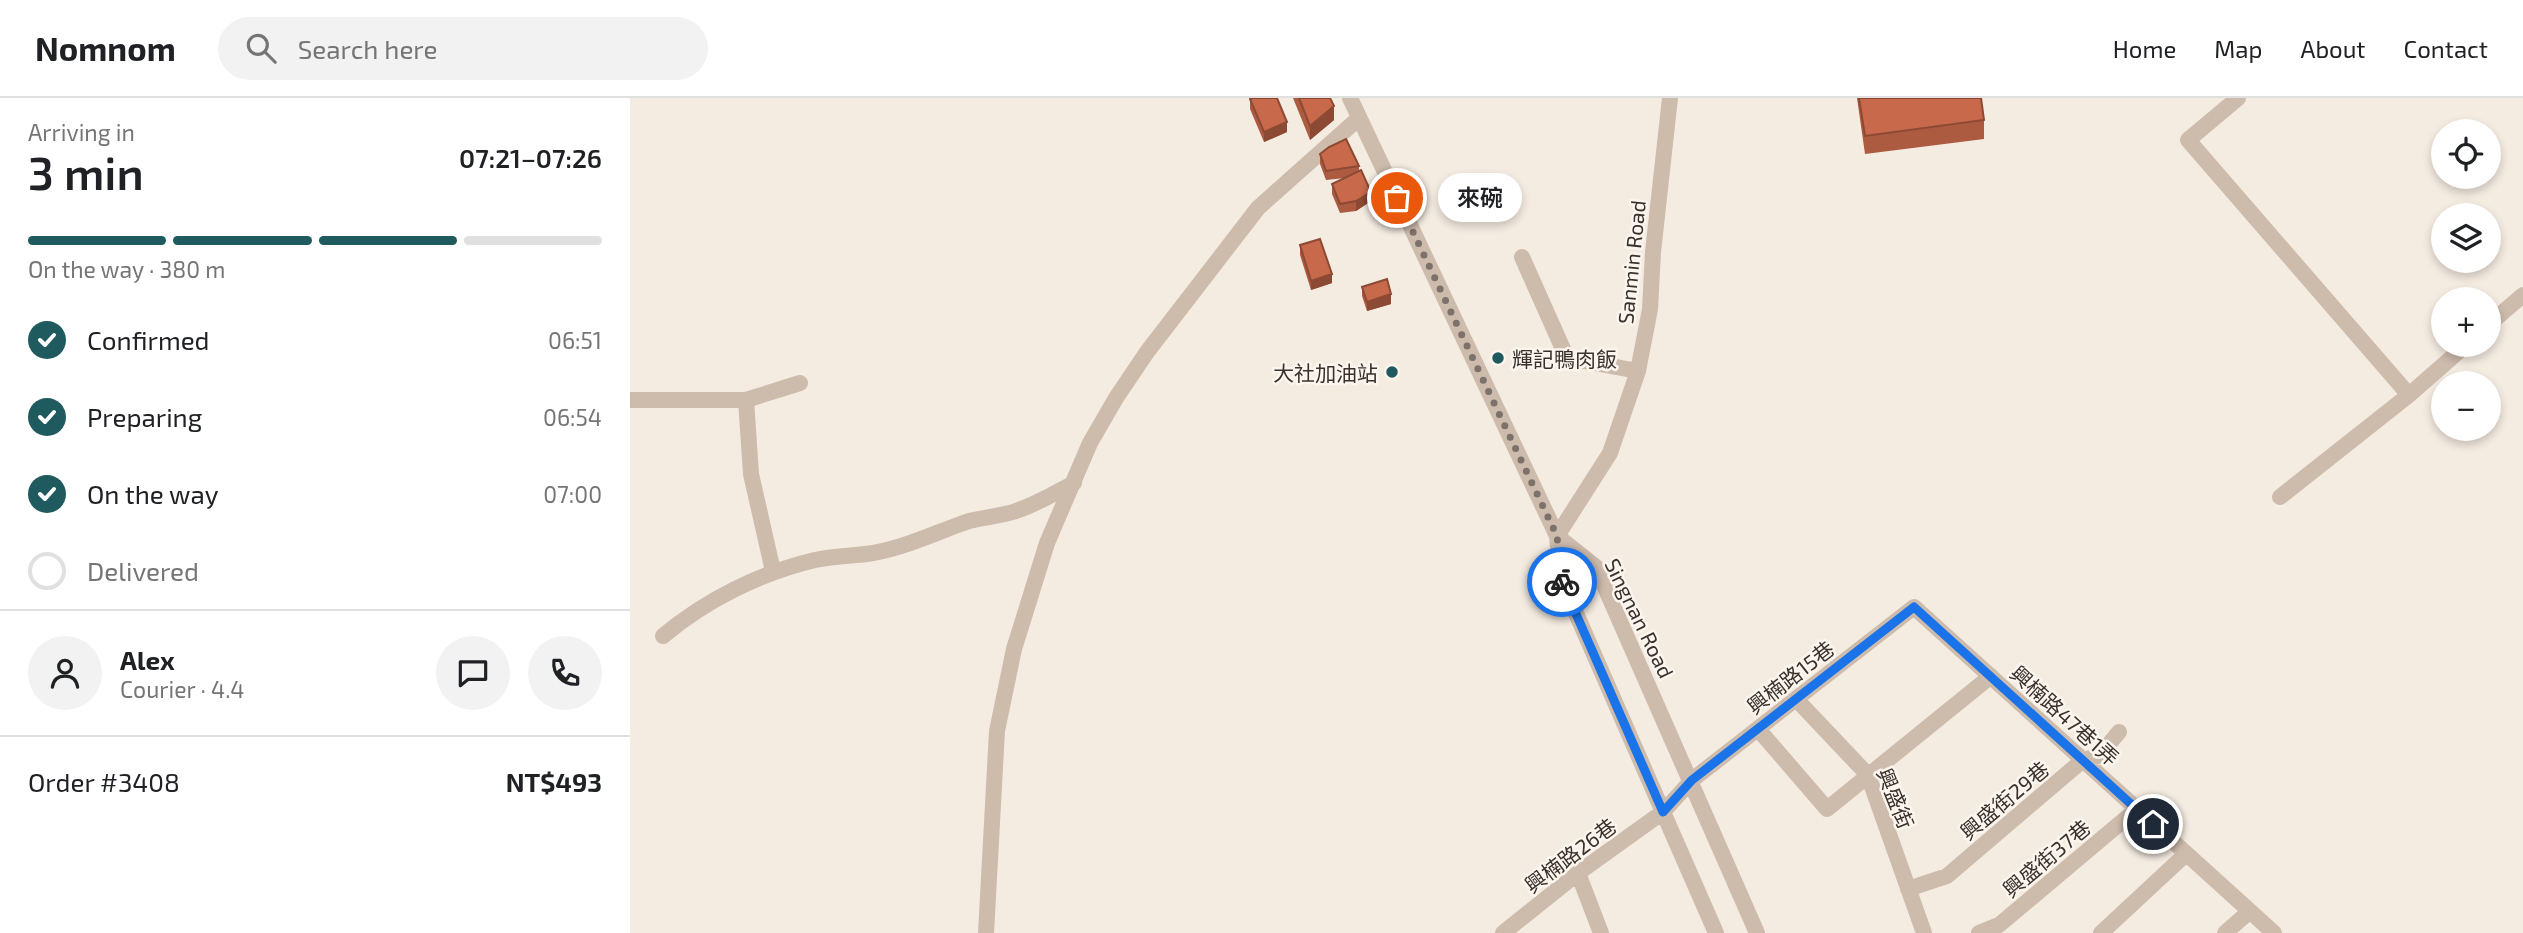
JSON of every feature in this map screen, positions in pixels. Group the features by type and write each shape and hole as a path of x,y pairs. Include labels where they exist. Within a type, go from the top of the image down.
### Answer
{"street":[{"name":"Sanmin Road","path":"1557,536 1609,453 1638,371 1650,309 1653,252 1670,98"},
{"path":"2238,98 2188,140 2409,395"},
{"path":"986,933 997,731 1014,649 1047,543 1090,443 1116,398 1184,302 1258,208 1357,105 1557,536 1561,579 1716,933"},
{"path":"1522,257 1567,358 1638,371"},
{"path":"2501,314 2523,295"},
{"path":"2280,498 2452,357"},
{"path":"630,400 746,400 800,383"},
{"path":"746,400 751,474 773,571"},
{"path":"663,636 719,598 773,571 817,559 873,553 928,538 972,520 1032,506 1074,483"},
{"name":"Singnan Road","path":"1557,536 1596,567 1692,780 1757,933"},
{"name":"興楠路15巷","path":"1663,812 1692,780 1914,607"},
{"name":"興楠路47巷1弄","path":"1914,607 2274,933"},
{"path":"1758,729 1827,809 1991,676"},
{"name":"興盛街","path":"1796,698 1868,775 1924,933"},
{"name":"興盛街29巷","path":"1908,889 1947,876 2083,760 2099,756 2119,732"},
{"name":"興盛街37巷","path":"1979,933 1999,925 2137,809"},
{"name":"興楠路26巷","path":"1503,933 1578,873 1663,812"},
{"path":"2101,933 2186,854"},
{"path":"1578,873 1601,933"},
{"path":"2225,933 2250,911"}],"building":[{"path":"1277,98 1287,122 1264,132 1250,99"},
{"path":"1299,98 1330,98 1334,106 1310,126"},
{"path":"1859,98 1981,98 1984,120 1865,136"},
{"path":"1346,139 1359,166 1326,171 1320,154"},
{"path":"1361,170 1371,192 1356,201 1340,204 1332,184"},
{"path":"1320,239 1332,274 1311,281 1300,245"},
{"path":"1387,279 1391,294 1367,302 1362,287"}],"way so far":[{"path":"1397,198 1557,536 1562,582"}],"place":[{"name":"來碗","path":"1397,198"},
{"name":"輝記鴨肉飯","path":"1498,358"},
{"name":"大社加油站","path":"1392,372"}],"route":[{"path":"1562,582 1663,812 1692,780 1914,607 2153,824"}]}
